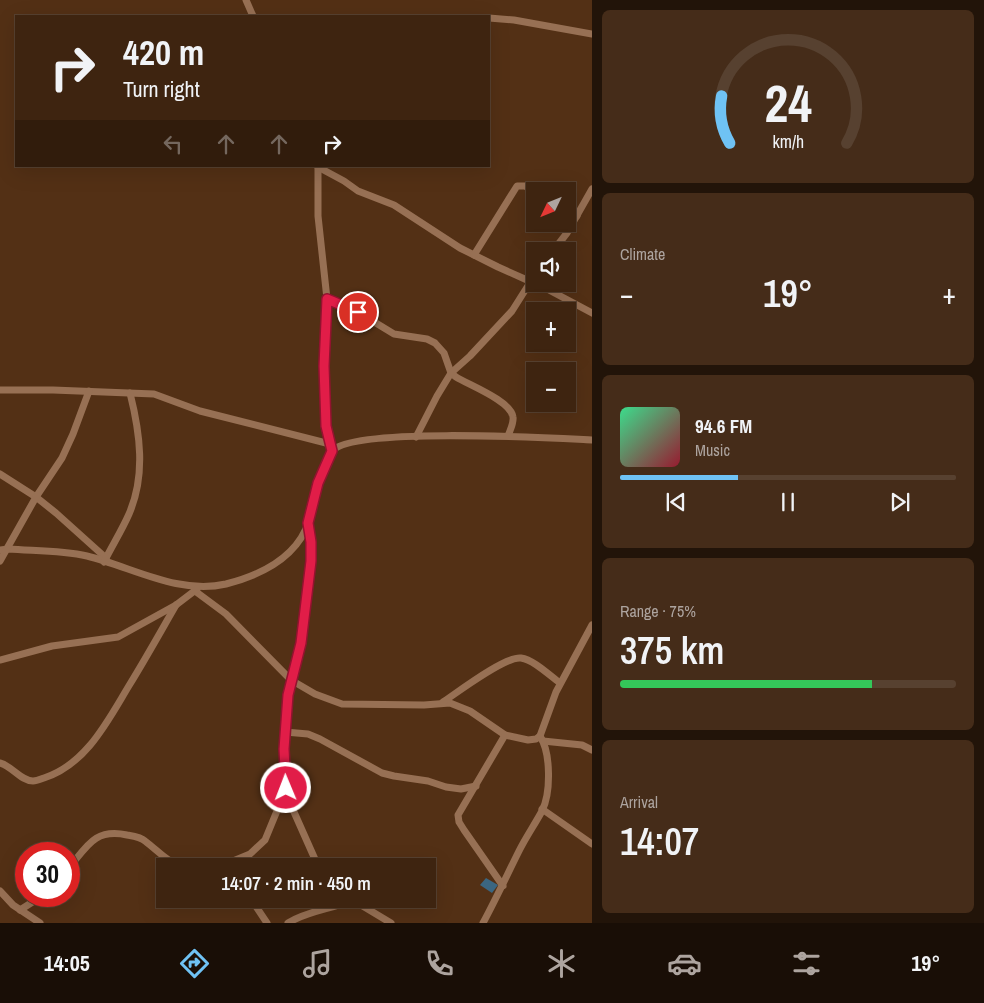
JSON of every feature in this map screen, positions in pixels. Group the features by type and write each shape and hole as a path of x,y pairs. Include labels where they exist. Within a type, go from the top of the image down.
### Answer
{"street":[{"path":"246,0 253,15"},
{"path":"490,18 514,20 592,34"},
{"path":"0,660 52,646 118,637 176,605 197,589 250,577 285,558 296,546 308,523 318,483 331,447 326,426 324,366 327,299 318,216 318,167 358,191 394,204 460,248 526,278"},
{"path":"474,255 518,186 526,187"},
{"path":"559,242 592,189"},
{"path":"416,436 451,373 470,356 505,318 526,290"},
{"path":"553,292 592,313"},
{"path":"327,299 348,306 394,334 427,339 435,343 444,353 451,373 502,402 511,411 513,418 508,436"},
{"path":"0,390 154,394 200,411 331,447 367,440 416,436 508,436 592,440"},
{"path":"0,561 4,549 62,458 89,392"},
{"path":"105,560 129,514 140,479 138,438 130,393"},
{"path":"0,474 36,497 105,560"},
{"path":"308,523 311,561 301,643 288,695 284,749 288,798 314,858"},
{"path":"4,549 58,552 86,556 105,560 150,576 197,589 226,614 291,680 315,694 342,704 376,706 450,703 470,711 514,739 541,739 582,746 592,750"},
{"path":"0,763 28,780 34,781 56,774 67,768 103,729 176,605"},
{"path":"483,923 542,809 548,781 548,763 541,739 560,683 592,625"},
{"path":"441,704 499,665 515,658 522,658 533,664 560,683"},
{"path":"285,732 314,736 382,773 428,781 446,787 461,789 476,786"},
{"path":"503,886 459,822 458,816 505,735"},
{"path":"240,858 250,854 265,840 286,788"},
{"path":"542,809 592,844"},
{"path":"80,855 91,842 104,834 115,832 144,840 164,858"},
{"path":"0,891 20,910 40,923"},
{"path":"20,910 25,907"},
{"path":"257,908 267,923"},
{"path":"288,923 296,918 333,908"},
{"path":"367,908 392,923"}],"building":[{"path":"486,878 498,885 492,893 480,885"}],"route":[{"path":"286,788 284,749 288,695 301,643 311,561 308,523 318,483 332,451 326,426 324,366 327,299 348,306 358,312"}]}
